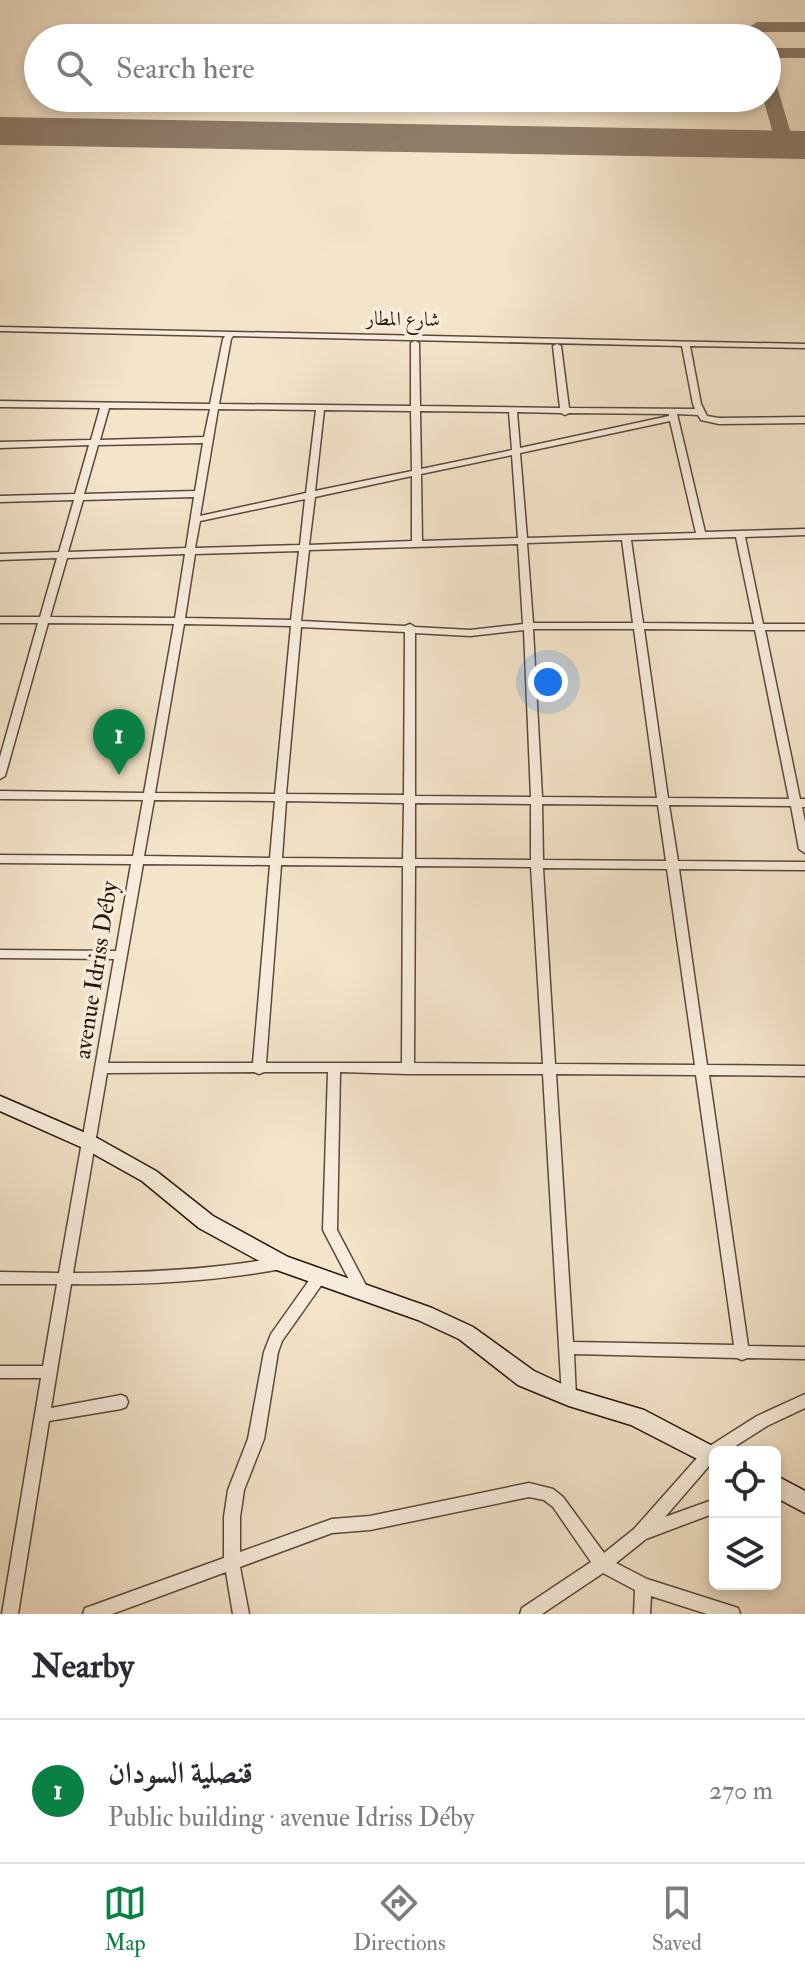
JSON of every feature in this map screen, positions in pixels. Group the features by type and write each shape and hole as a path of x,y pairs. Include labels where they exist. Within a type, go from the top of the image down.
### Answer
{"street":[{"name":"شارع المطار","path":"0,332 805,348"},
{"name":"شارع المطار","path":"229,337 557,346 685,346"},
{"name":"avenue Idriss Déby","path":"10,1614 41,1416 180,621 213,408 229,337"},
{"path":"415,343 417,545"},
{"path":"557,346 565,412"},
{"path":"685,346 699,412 704,418 719,421 802,420 805,432"},
{"path":"0,404 673,415"},
{"path":"0,776 105,406"},
{"path":"259,1069 296,622 320,408"},
{"path":"513,411 529,626 537,865 569,1397"},
{"path":"197,519 516,452 673,415 699,412"},
{"path":"673,415 701,535"},
{"path":"0,445 208,440"},
{"path":"0,499 199,494"},
{"path":"0,557 805,532"},
{"path":"740,534 757,627 800,802 805,849"},
{"path":"626,538 742,1354"},
{"path":"0,620 296,622 477,633 529,626 805,627"},
{"path":"408,1069 410,627"},
{"path":"0,795 800,802"},
{"path":"0,859 805,866"},
{"path":"0,954 120,955"},
{"path":"334,1067 330,1230 362,1291"},
{"path":"102,1068 805,1071"},
{"path":"0,1103 90,1143 149,1176 206,1222 281,1263 362,1291 466,1333 526,1378 569,1397 636,1417 709,1454"},
{"path":"0,1278 158,1278 243,1272 281,1263"},
{"path":"241,1614 232,1564 233,1503 256,1439 276,1338 320,1276"},
{"path":"568,1348 805,1353"},
{"path":"0,1372 50,1372"},
{"path":"725,1446 762,1421 805,1401"},
{"path":"41,1416 121,1402"},
{"path":"528,1614 640,1534 709,1458"},
{"path":"91,1614 332,1526 370,1523 529,1490 548,1494 558,1502 602,1564 643,1586 731,1614"},
{"path":"640,1534 709,1508"},
{"path":"642,1614 643,1586"}],"taxiway":[{"path":"781,27 805,27"},
{"path":"781,53 805,53"},
{"path":"776,112 785,144"}],"runway":[{"path":"0,131 805,145"}],"place":[{"name":"قنصلية السودان","path":"119,775"}]}
